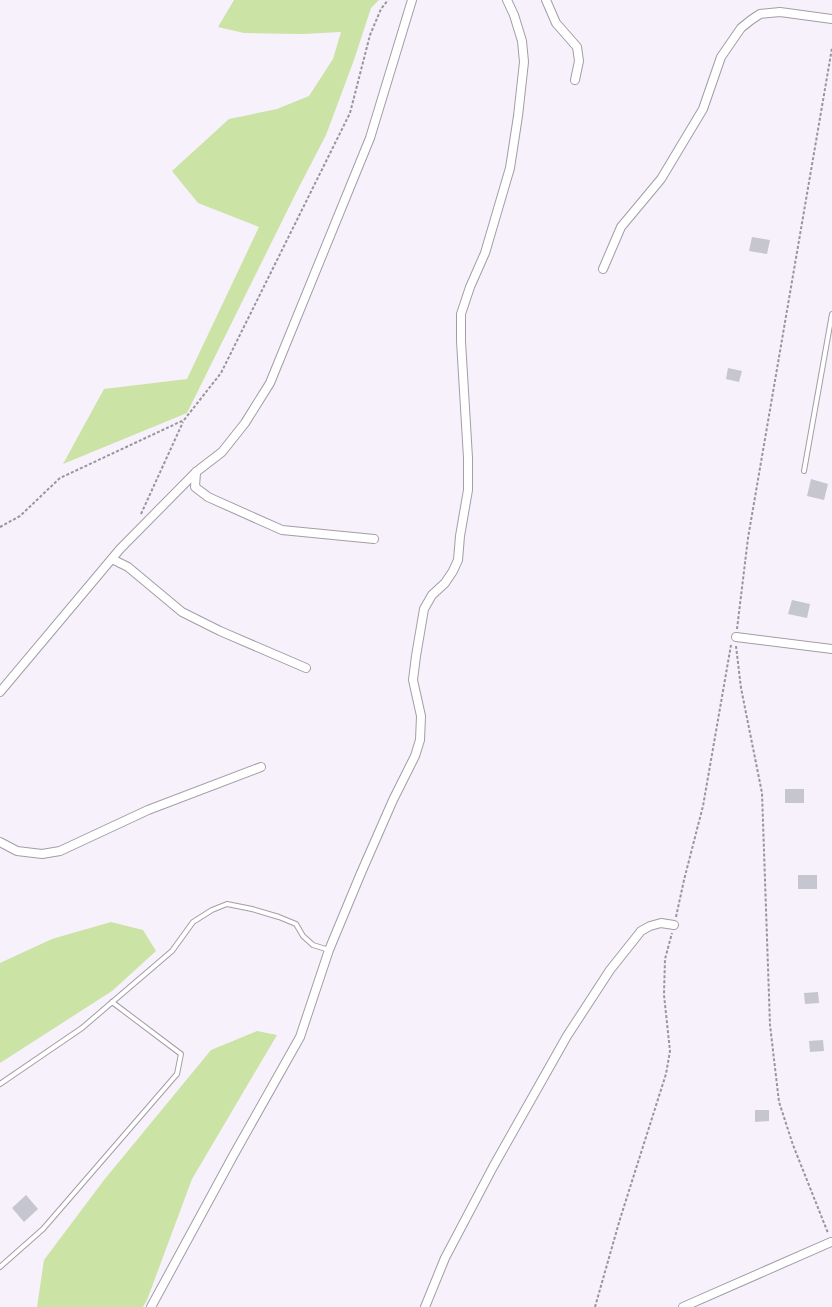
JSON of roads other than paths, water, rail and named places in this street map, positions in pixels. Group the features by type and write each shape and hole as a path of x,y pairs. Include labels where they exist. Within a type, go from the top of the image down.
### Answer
{"street":[{"path":"0,692 112,559 196,472 222,452 245,423 270,383 370,138 412,0"},
{"path":"150,1307 300,1037 329,950 361,872 393,800 415,756 420,740 422,716 413,680 424,609 432,595 445,583 458,560 460,536 468,490 468,458 461,341 461,314 470,287 485,253 510,168 518,116 524,62 522,41 514,15 507,0"},
{"path":"546,0 556,22 577,47 580,61 575,80"},
{"path":"603,269 621,227 661,179 703,109 721,57 741,28 760,14 780,12 832,19"},
{"path":"196,472 195,487 208,497 282,530 374,539"},
{"path":"112,559 128,567 182,612 220,631 306,668"},
{"path":"734,637 832,650"},
{"path":"0,842 17,851 42,854 60,851 148,810 262,767"},
{"path":"425,1307 445,1258 493,1167 567,1036 610,970 641,931 650,926 661,923 674,926"},
{"path":"683,1307 831,1242"}],"lane":[{"path":"804,471 832,314"},
{"path":"0,1084 82,1028 172,951 193,922 212,910 228,904 279,917 296,924 303,936 313,945 329,950"},
{"path":"0,1267 43,1229 177,1074 181,1054 112,1002"}]}
